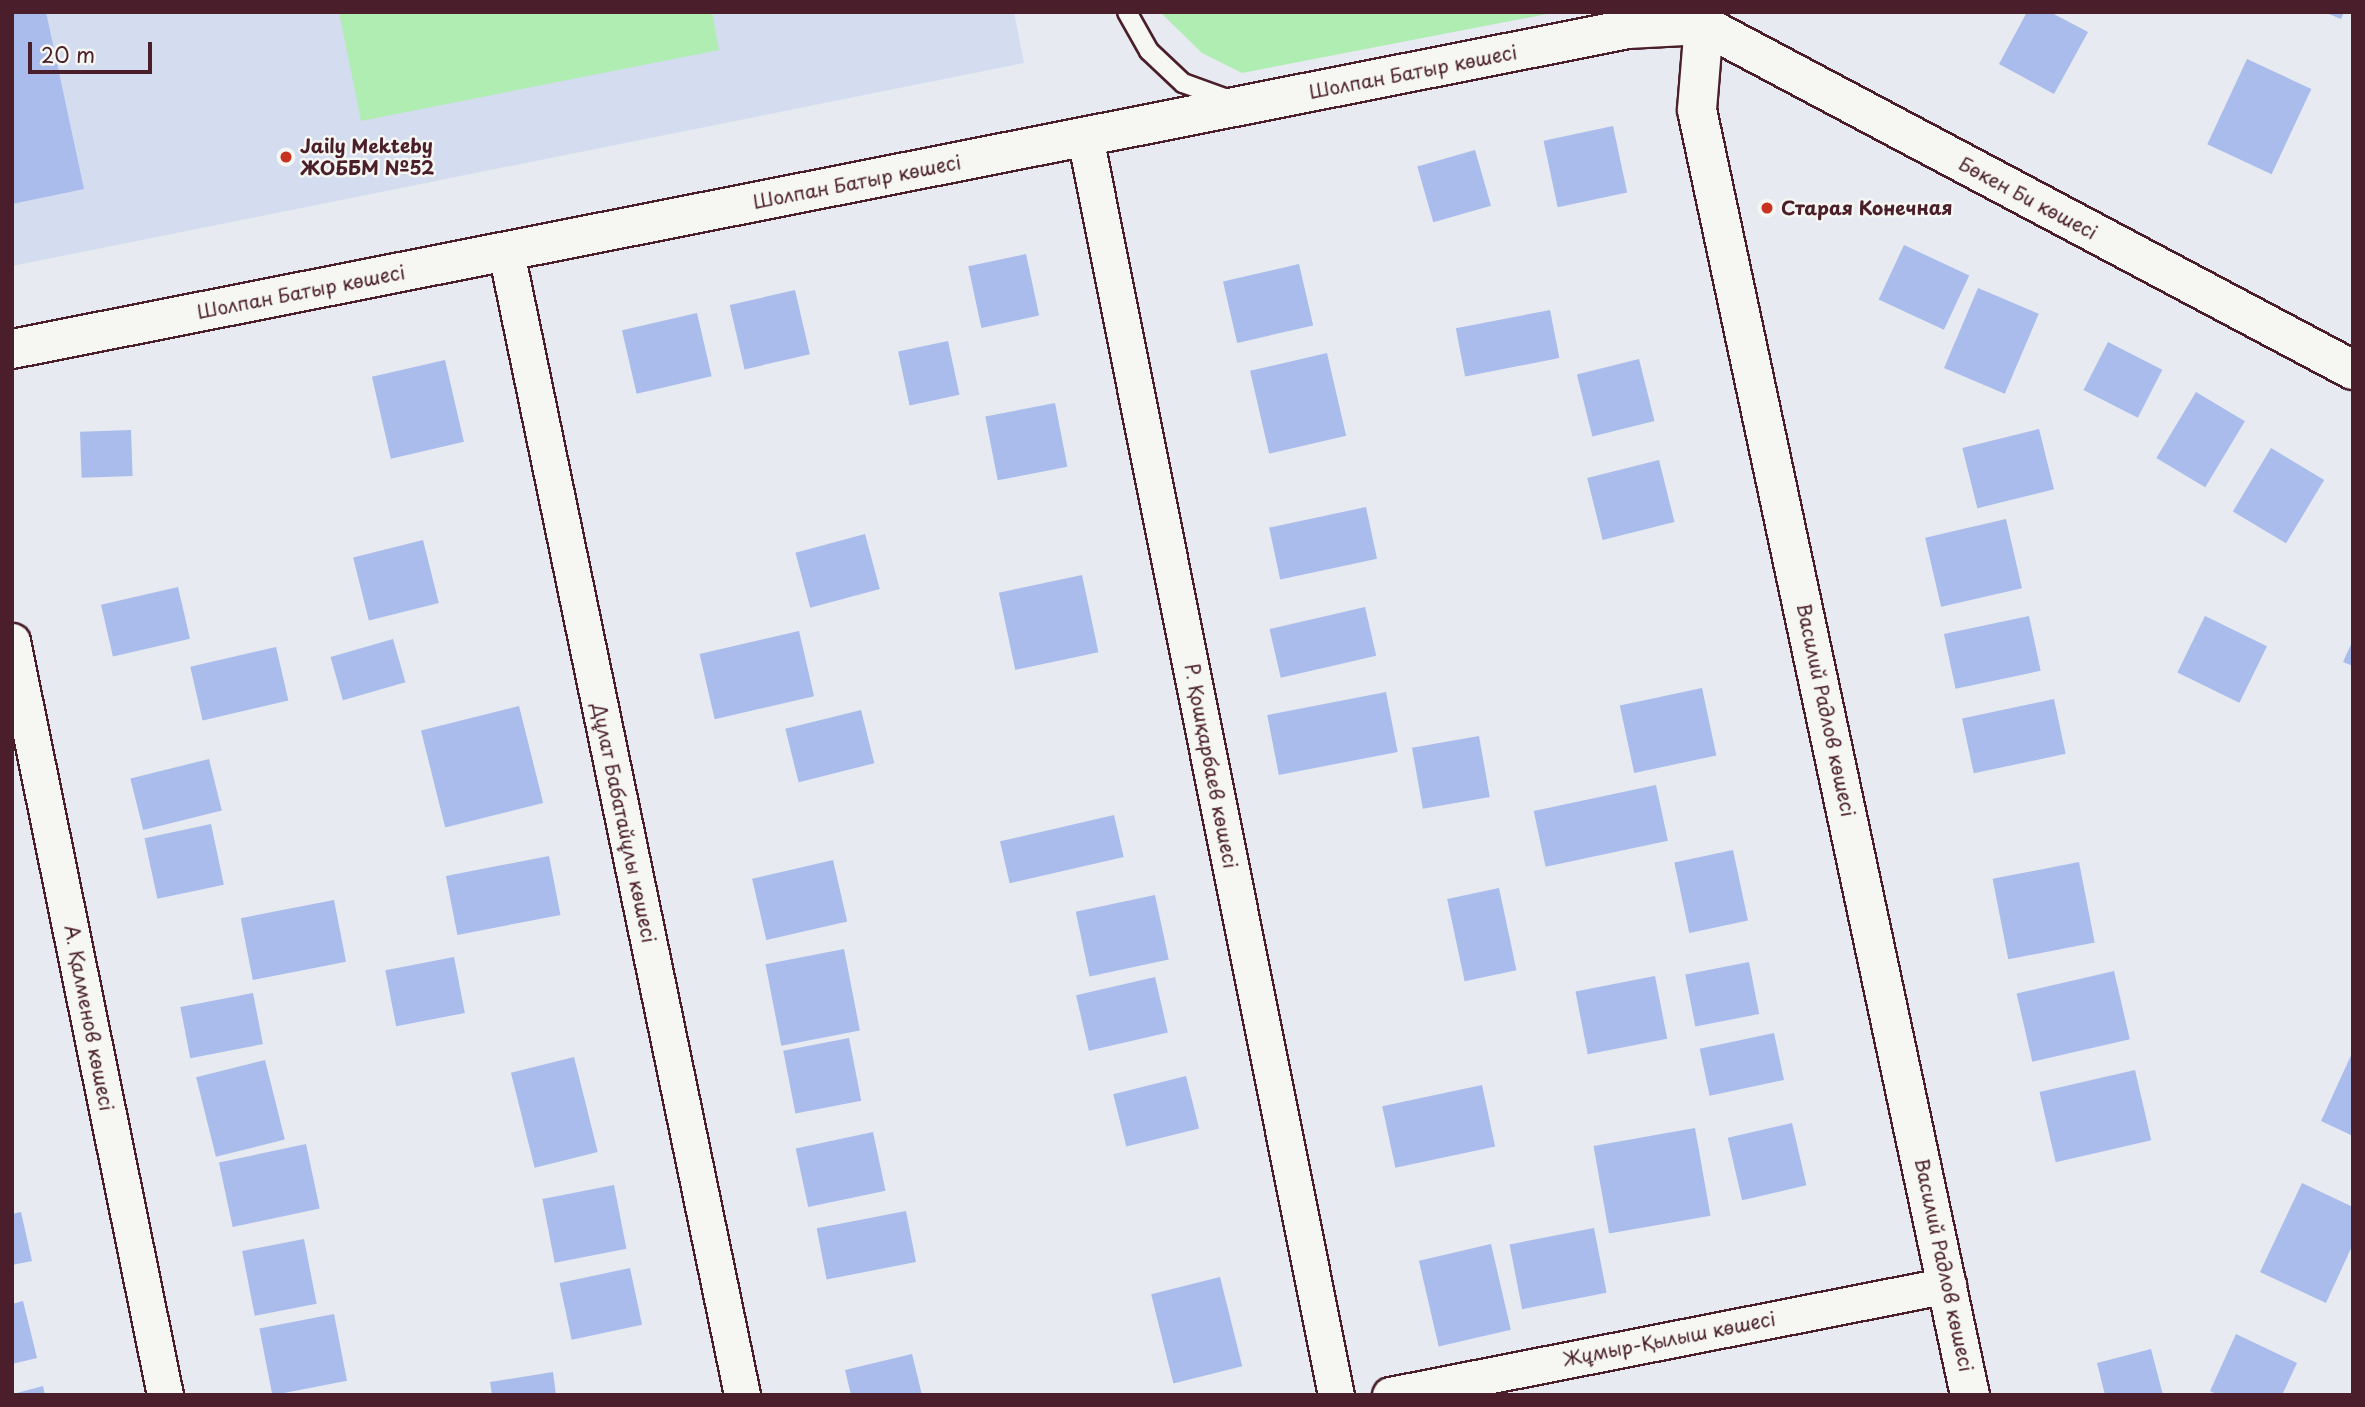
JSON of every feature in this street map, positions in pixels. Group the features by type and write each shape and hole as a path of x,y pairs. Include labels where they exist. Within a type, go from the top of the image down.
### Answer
{"street":[{"name":"Шолпан Батыр көшесі","path":"12,349 1694,16"},
{"name":"Бөкен Би көшесі","path":"1694,16 2353,370"},
{"name":"Василий Радлов көшесі","path":"1694,16 1697,110 1970,1395"},
{"name":"Р. Қошқарбаев көшесі","path":"1085,136 1336,1395"},
{"name":"Дұлат Бабатайұлы көшесі","path":"506,252 742,1395"},
{"name":"А. Қалменов көшесі","path":"12,641 165,1395"},
{"name":"Жұмыр-Қылыш көшесі","path":"1390,1395 1948,1285"}],"lane":[{"path":"1127,12 1149,51 1183,83 1243,105"}],"shaded area":[{"name":"Jaily Mekteby ЖОББМ №52","path":"12,12 1014,12 1024,63 12,266"}],"green space":[{"path":"339,12 712,12 719,50 361,121"},
{"path":"1160,12 1557,12 1242,73 1202,53"}],"building":[{"path":"12,12 46,12 84,189 12,204"},
{"path":"2027,12 2050,12 2088,32 2054,94 1999,64"},
{"path":"2324,12 2344,12 2341,19"},
{"path":"2247,59 2311,89 2272,174 2207,144"},
{"path":"1613,126 1627,193 1558,207 1544,141"},
{"path":"1475,150 1491,206 1433,222 1417,167"},
{"path":"1904,245 1969,275 1944,330 1879,299"},
{"path":"1026,254 1039,316 981,328 968,266"},
{"path":"1299,264 1313,325 1237,343 1223,282"},
{"path":"1978,288 2039,314 2005,394 1944,368"},
{"path":"795,290 810,354 745,369 730,305"},
{"path":"1550,310 1559,358 1465,376 1456,328"},
{"path":"697,313 712,376 637,394 622,330"},
{"path":"948,341 959,395 910,405 898,352"},
{"path":"2108,342 2162,370 2138,418 2083,390"},
{"path":"1327,353 1346,436 1269,454 1250,371"},
{"path":"1639,359 1654,421 1592,437 1577,374"},
{"path":"445,360 464,442 391,459 372,377"},
{"path":"2196,392 2245,421 2205,487 2156,458"},
{"path":"1055,403 1067,467 998,480 985,417"},
{"path":"2039,429 2054,489 1977,508 1962,448"},
{"path":"131,430 133,476 82,478 80,432"},
{"path":"2271,448 2324,480 2286,543 2233,511"},
{"path":"1659,460 1674,522 1603,540 1587,478"},
{"path":"1366,507 1377,559 1280,579 1269,528"},
{"path":"2006,519 2022,588 1941,607 1925,538"},
{"path":"865,534 880,589 810,608 795,553"},
{"path":"423,540 439,603 369,620 353,557"},
{"path":"1082,575 1098,652 1015,670 999,593"},
{"path":"178,587 190,639 113,656 101,605"},
{"path":"1365,607 1376,656 1281,678 1270,629"},
{"path":"2029,616 2041,671 1956,689 1944,634"},
{"path":"2205,616 2267,646 2239,703 2177,673"},
{"path":"799,631 814,696 715,719 700,654"},
{"path":"393,639 405,682 343,700 331,657"},
{"path":"2353,640 2353,666 2343,662"},
{"path":"276,647 288,701 203,720 190,667"},
{"path":"1702,688 1716,755 1634,773 1620,705"},
{"path":"1386,692 1398,752 1279,775 1267,715"},
{"path":"2054,699 2066,754 1974,773 1962,719"},
{"path":"519,706 543,803 445,827 421,730"},
{"path":"861,710 874,763 799,782 785,729"},
{"path":"1479,736 1490,797 1423,809 1412,748"},
{"path":"209,759 222,810 143,830 130,779"},
{"path":"1656,785 1668,841 1546,867 1534,811"},
{"path":"1114,815 1124,857 1010,883 1000,841"},
{"path":"211,824 224,885 157,899 144,838"},
{"path":"1733,850 1748,920 1689,933 1674,862"},
{"path":"549,856 560,915 457,935 446,876"},
{"path":"833,860 847,921 766,940 752,879"},
{"path":"2079,862 2095,942 2008,959 1993,879"},
{"path":"1499,888 1516,970 1465,981 1447,899"},
{"path":"1155,895 1169,960 1089,976 1076,912"},
{"path":"334,900 346,962 253,980 241,918"},
{"path":"844,949 860,1030 781,1046 765,964"},
{"path":"454,957 465,1013 396,1026 385,970"},
{"path":"1749,962 1759,1014 1695,1026 1685,974"},
{"path":"2114,971 2130,1039 2032,1062 2017,993"},
{"path":"1655,976 1667,1039 1588,1054 1575,991"},
{"path":"1155,977 1168,1033 1089,1051 1076,995"},
{"path":"253,993 263,1044 190,1058 180,1007"},
{"path":"1774,1033 1784,1080 1710,1096 1700,1049"},
{"path":"849,1038 861,1101 795,1114 783,1051"},
{"path":"2353,1051 2353,1136 2321,1121"},
{"path":"574,1057 598,1152 535,1168 511,1073"},
{"path":"265,1060 285,1140 216,1157 196,1077"},
{"path":"2135,1070 2151,1140 2056,1162 2040,1092"},
{"path":"1186,1076 1199,1128 1126,1147 1113,1094"},
{"path":"1482,1085 1495,1147 1395,1168 1382,1106"},
{"path":"1792,1123 1806,1185 1742,1200 1728,1138"},
{"path":"1695,1128 1710,1216 1609,1234 1594,1146"},
{"path":"873,1132 885,1191 808,1207 796,1148"},
{"path":"306,1144 320,1209 233,1227 219,1163"},
{"path":"2302,1183 2353,1207 2353,1244 2326,1303 2260,1272"},
{"path":"614,1185 626,1249 555,1263 542,1199"},
{"path":"906,1211 916,1262 827,1279 817,1228"},
{"path":"21,1212 32,1261 12,1265 12,1214"},
{"path":"1594,1228 1607,1293 1522,1309 1510,1244"},
{"path":"304,1239 317,1304 255,1316 242,1251"},
{"path":"1491,1244 1511,1330 1439,1346 1419,1261"},
{"path":"630,1268 642,1325 572,1340 560,1283"},
{"path":"1220,1277 1242,1366 1173,1383 1151,1294"},
{"path":"23,1301 37,1358 12,1364 12,1304"},
{"path":"334,1314 347,1381 272,1395 259,1329"},
{"path":"2236,1334 2297,1363 2282,1395 2218,1395 2210,1391"},
{"path":"2151,1349 2163,1395 2105,1395 2097,1363"},
{"path":"912,1354 922,1395 851,1395 845,1370"},
{"path":"553,1372 556,1395 492,1395 490,1382"},
{"path":"43,1386 45,1395 13,1395 13,1394"}],"place":[{"name":"Jaily Mekteby ЖОББМ №52","path":"286,157"},
{"name":"Старая Конечная","path":"1767,208"}]}
